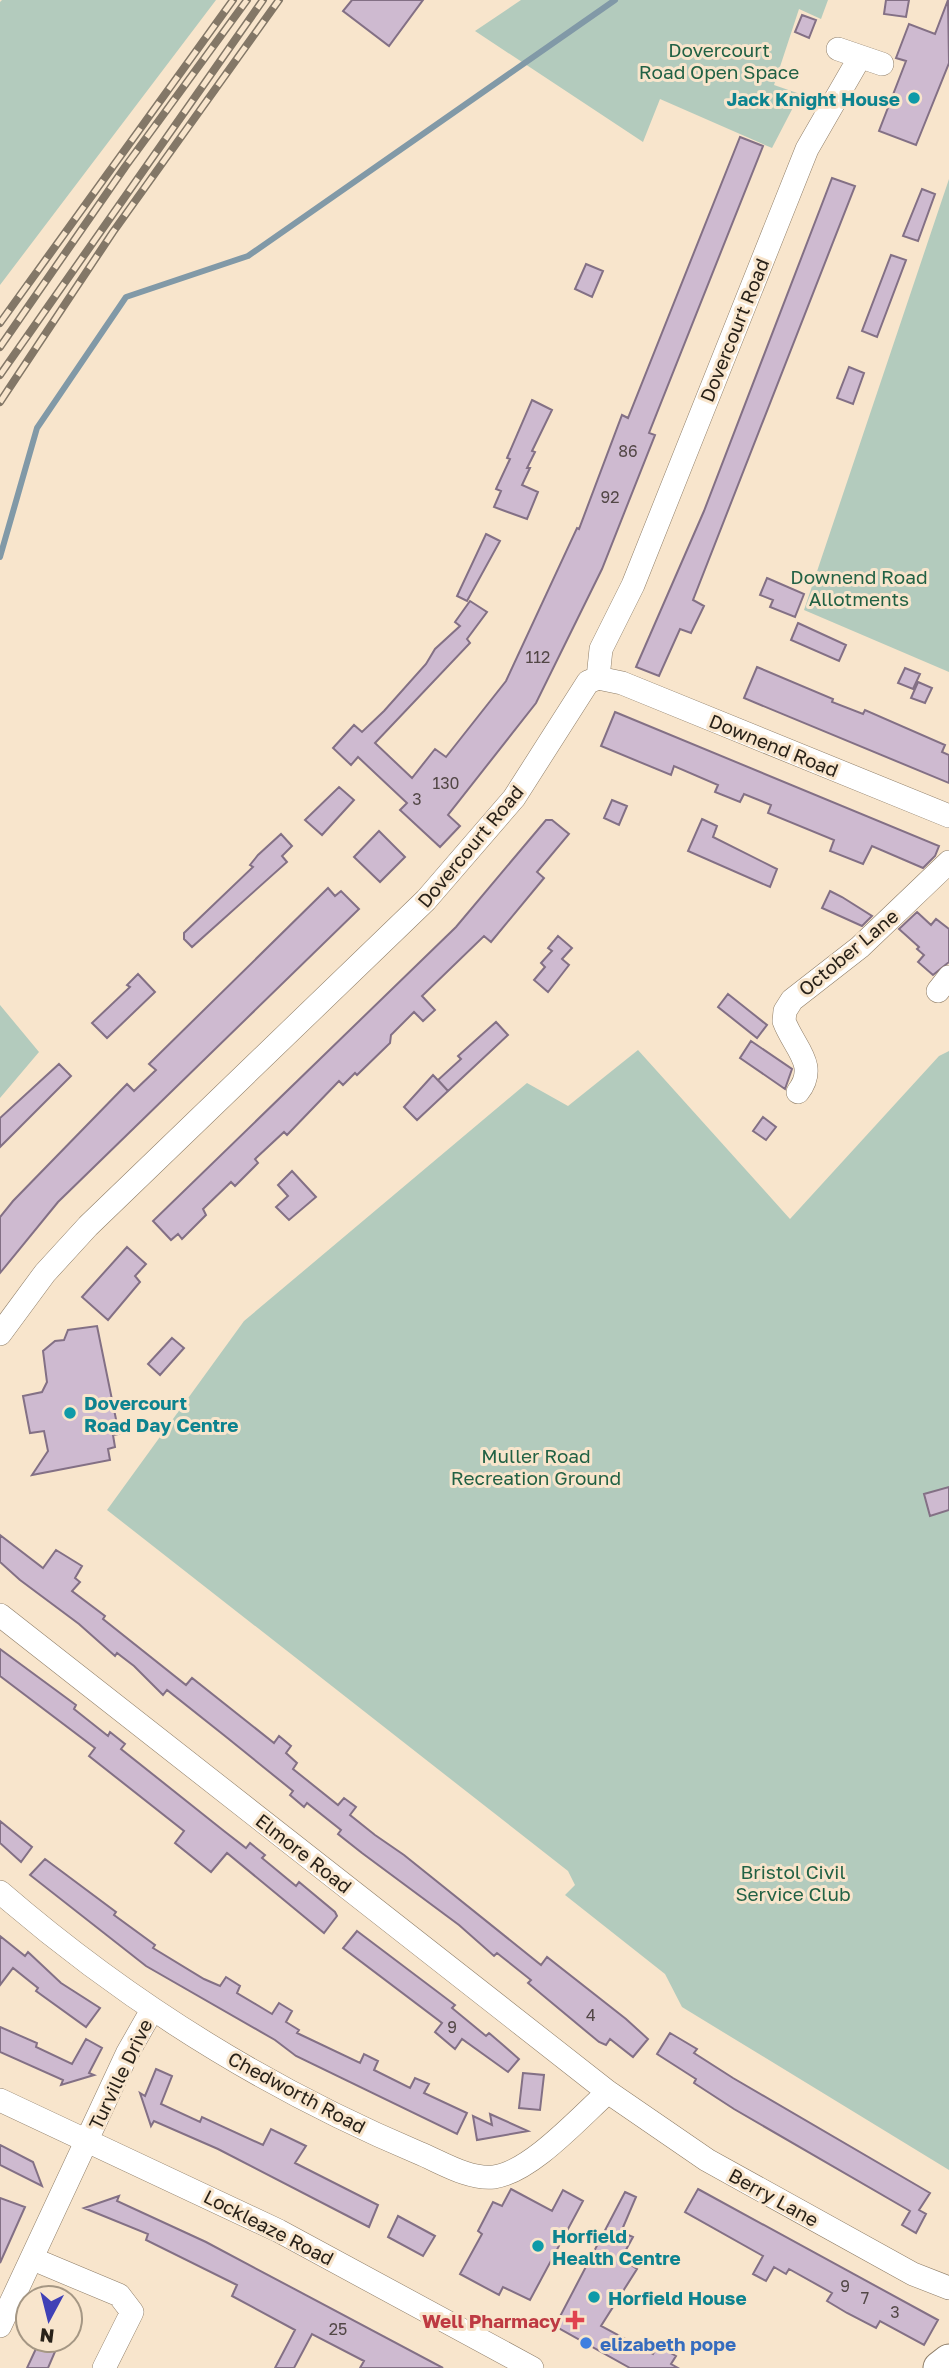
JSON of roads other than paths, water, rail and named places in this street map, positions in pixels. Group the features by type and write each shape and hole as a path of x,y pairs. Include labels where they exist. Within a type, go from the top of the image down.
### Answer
{"street":[{"name":"Dovercourt Road","path":"0,1334 45,1273 88,1226 426,900 514,798 582,688 598,678 601,649 633,585 807,149 871,61 838,49"},
{"name":"Downend Road","path":"598,678 622,683 949,816"},
{"name":"October Lane","path":"797,1092 808,1070 784,1021 788,1005 860,947 949,862"},
{"name":"Elmore Road","path":"0,1615 608,2092"},
{"name":"Chedworth Road","path":"0,1892 152,2010 300,2097 378,2136 480,2177 497,2177 518,2168 608,2092"},
{"name":"Turville Drive","path":"0,2326 127,2054 152,2010"},
{"name":"Berry Lane","path":"608,2092 707,2160 913,2274 949,2288"},
{"name":"Lockleaze Road","path":"0,2100 89,2139 279,2231 532,2368"},
{"path":"33,2259 119,2295 132,2312 104,2368"},
{"path":"940,2368 949,2361"}],"waterway":[{"path":"0,557 37,428 126,297 248,256 615,0"}],"railway":[{"path":"0,323 233,0"},
{"path":"0,347 125,167 247,0"},
{"path":"0,375 263,0"},
{"path":"0,402 113,232 279,0"}],"place":[{"name":"Jack Knight House","path":"914,98"},
{"name":"Dovercourt Road Day Centre","path":"70,1413"},
{"name":"Horfield Health Centre","path":"538,2246"},
{"name":"Horfield House","path":"594,2297"},
{"name":"Well Pharmacy","path":"575,2320"},
{"name":"elizabeth pope","path":"586,2343"}],"park label":[{"name":"Dovercourt Road Open Space","path":"719,60"},
{"name":"Downend Road Allotments","path":"859,587"},
{"name":"Muller Road Recreation Ground","path":"536,1466"},
{"name":"Bristol Civil Service Club","path":"793,1882"}]}
